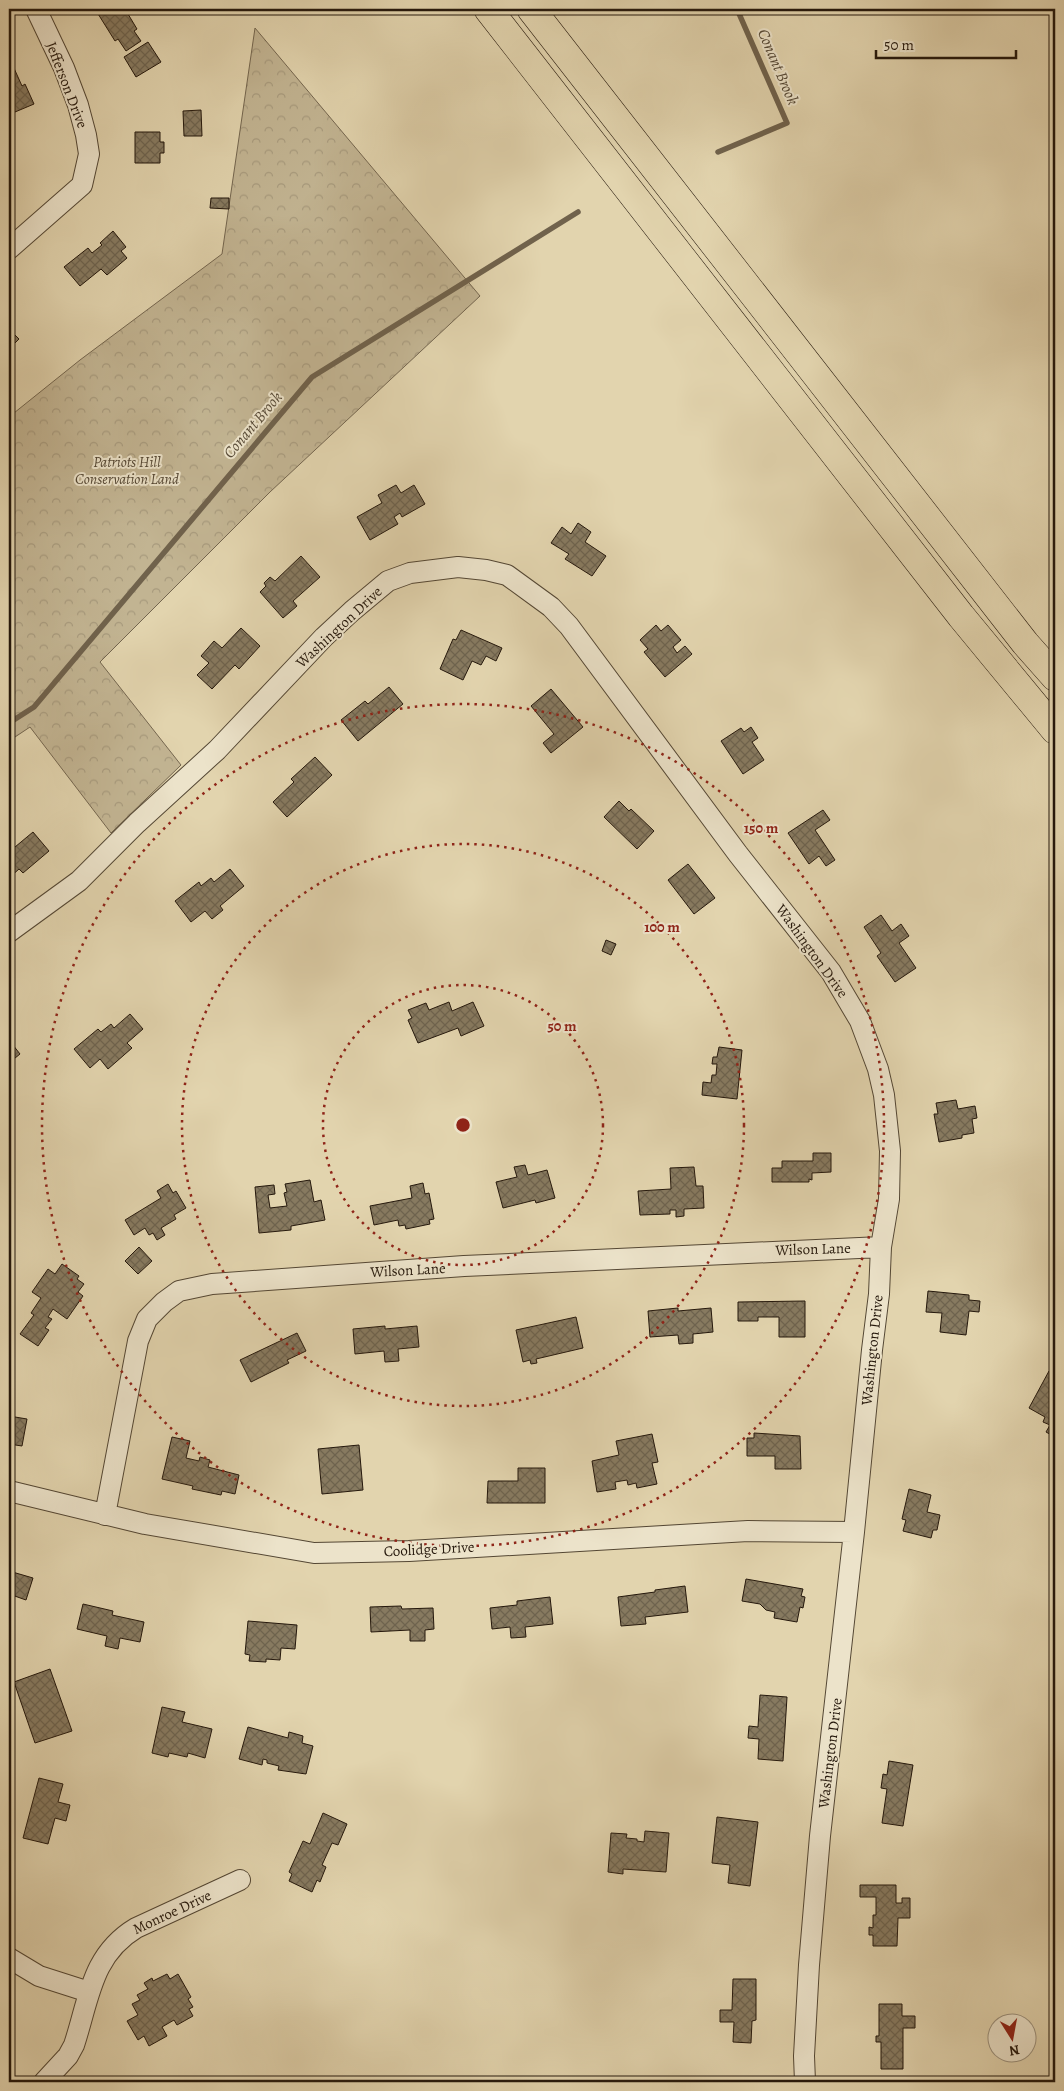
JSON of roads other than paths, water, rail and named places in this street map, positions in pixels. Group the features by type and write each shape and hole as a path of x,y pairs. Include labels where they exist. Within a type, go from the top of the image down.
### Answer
{"highway":[{"path":"488,9 961,616 1055,730"},
{"path":"531,9 1025,643 1055,678"}],"street":[{"name":"Jefferson Drive","path":"9,249 82,185 89,154 78,105 64,68 36,9"},
{"name":"Washington Drive","path":"9,932 79,881 137,823 217,750 324,637 388,581 410,574 458,567 486,570 507,575 552,607 569,626 738,854 831,972 860,1021 878,1069 888,1123 890,1151 889,1199 881,1247 879,1294 820,1836 809,1965 804,2056 805,2082"},
{"name":"Wilson Lane","path":"105,1514 138,1340 147,1318 179,1291 212,1284 301,1276 464,1266 881,1247"},
{"name":"Coolidge Drive","path":"9,1491 154,1526 314,1553 409,1551 748,1531 854,1532"},
{"name":"Monroe Drive","path":"44,2082 68,2056 74,2045 93,1976 104,1958 124,1935 150,1921 240,1880"},
{"path":"9,1958 39,1976 89,1992"}],"waterway":[{"name":"Conant Brook","path":"718,152 787,123 737,9"},
{"name":"Conant Brook","path":"9,723 34,707 312,377 578,212"}],"park label":[{"name":"Patriots Hill Conservation Land","path":"127,470"}]}
